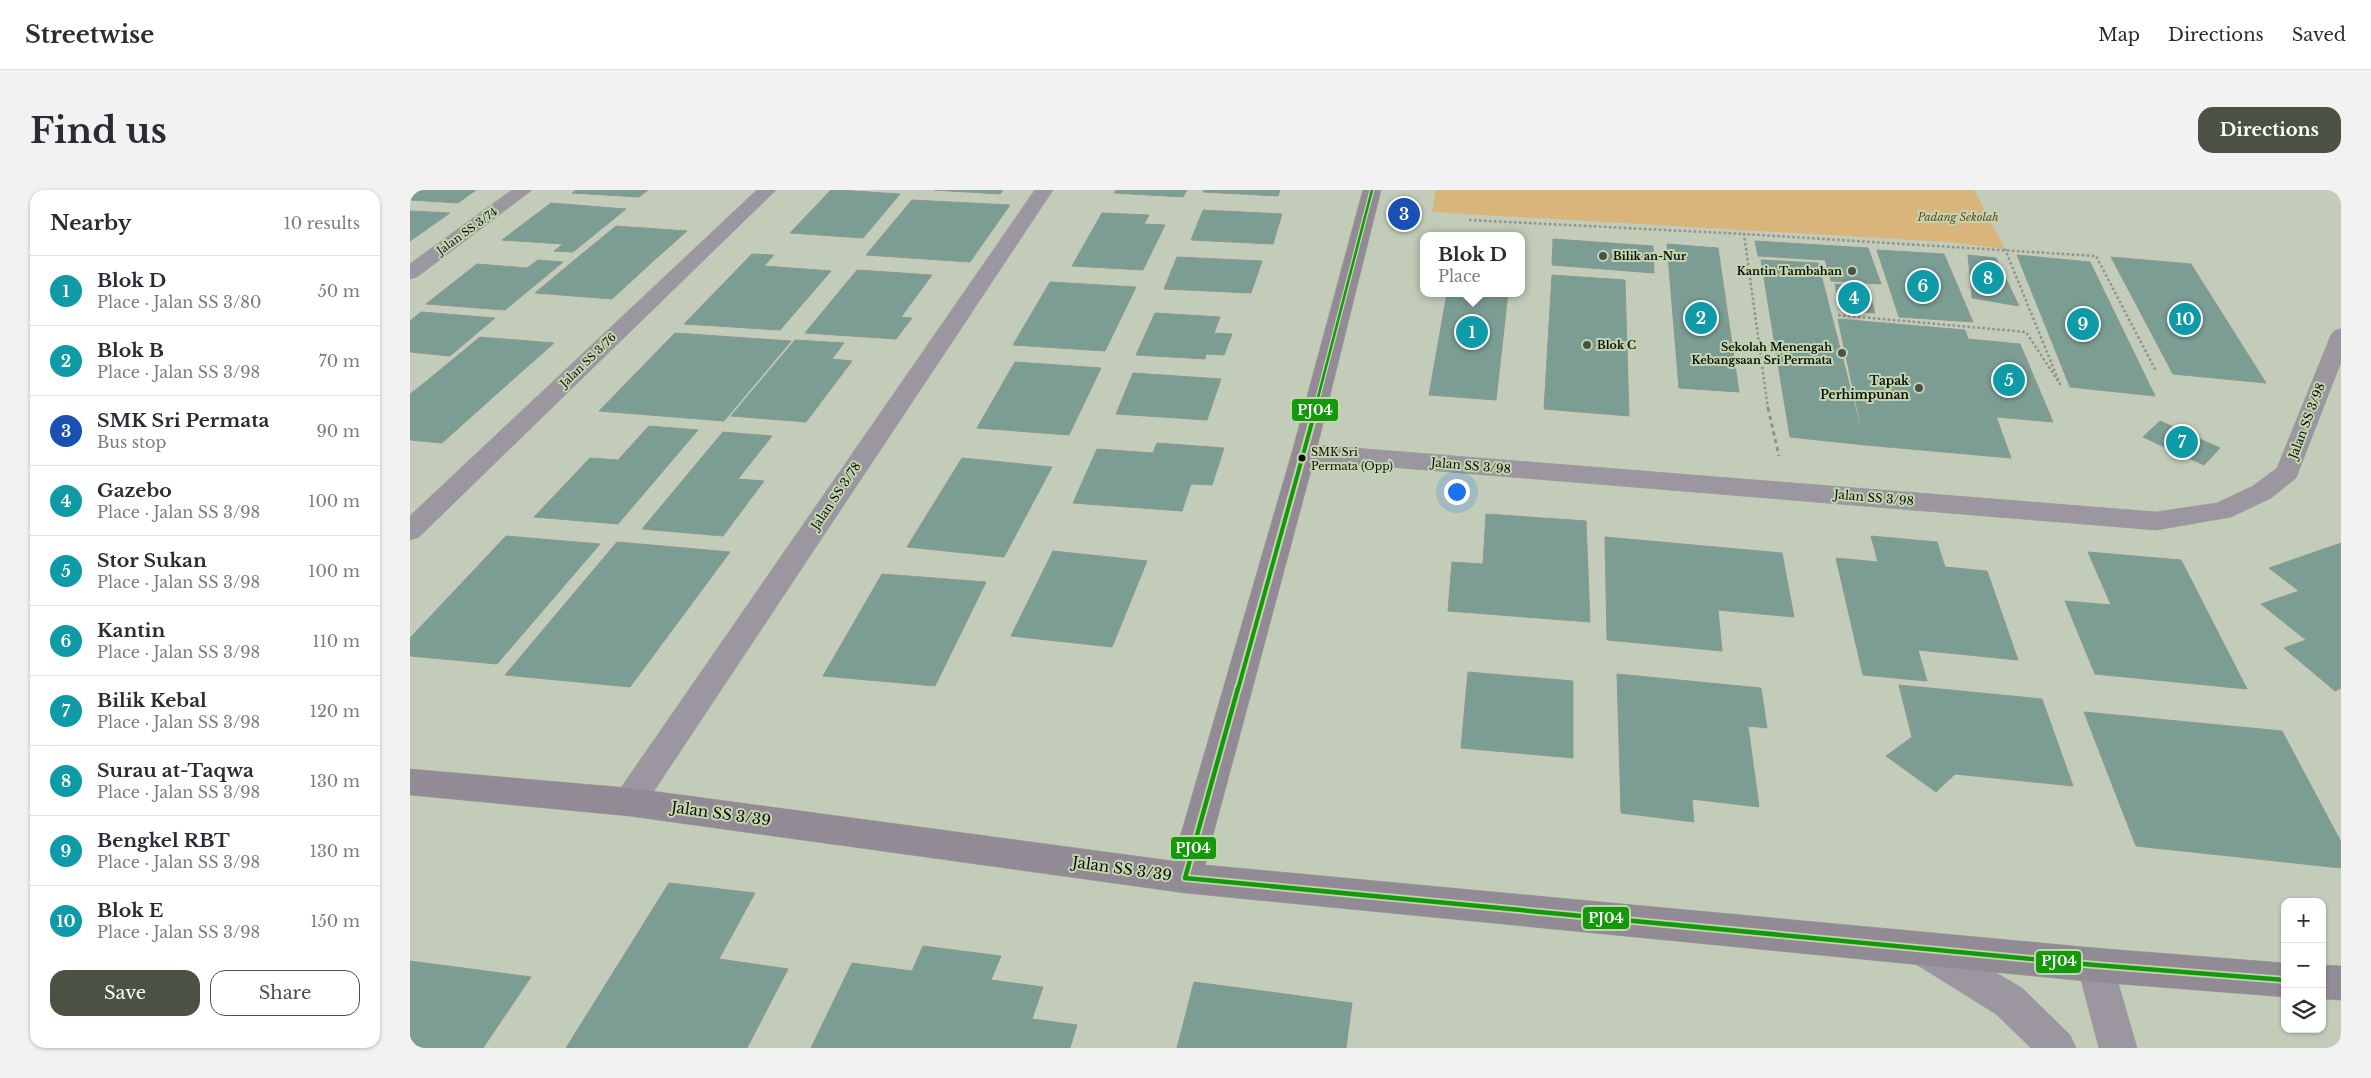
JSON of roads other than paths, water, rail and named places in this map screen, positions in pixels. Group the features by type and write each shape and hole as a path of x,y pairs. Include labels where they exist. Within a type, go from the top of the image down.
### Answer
{"street":[{"name":"Jalan SS 3/74","path":"410,272 523,190"},
{"name":"Jalan SS 3/76","path":"410,531 767,190"},
{"name":"Jalan SS 3/78","path":"629,802 1044,190"},
{"path":"1185,878 1304,452 1372,190"},
{"name":"Jalan SS 3/98","path":"1304,452 2156,521 2222,511 2262,492 2287,472 2341,335"},
{"name":"Jalan SS 3/39","path":"410,782 629,802 1185,878 1923,949 2281,980"},
{"path":"1923,949 2009,1001 2057,1048"},
{"path":"2096,965 2118,1048"},
{"path":"2326,982 2341,983"}],"place":[{"name":"SMK Sri Permata","path":"1404,214"},
{"name":"Bilik an-Nur","path":"1603,256"},
{"name":"Kantin Tambahan","path":"1852,271"},
{"name":"Surau at-Taqwa","path":"1988,278"},
{"name":"Kantin","path":"1923,286"},
{"name":"Gazebo","path":"1854,298"},
{"name":"Blok B","path":"1701,318"},
{"name":"Blok E","path":"2185,319"},
{"name":"Bengkel RBT","path":"2083,324"},
{"name":"Blok D","path":"1472,332"},
{"name":"Blok C","path":"1587,345"},
{"name":"Sekolah Menengah Kebangsaan Sri Permata","path":"1842,353"},
{"name":"Stor Sukan","path":"2009,380"},
{"name":"Tapak Perhimpunan","path":"1919,388"},
{"name":"Bilik Kebal","path":"2182,442"},
{"name":"SMK Sri Permata (Opp)","path":"1302,458"}],"park label":[{"name":"Padang Sekolah","path":"1958,217"}]}
